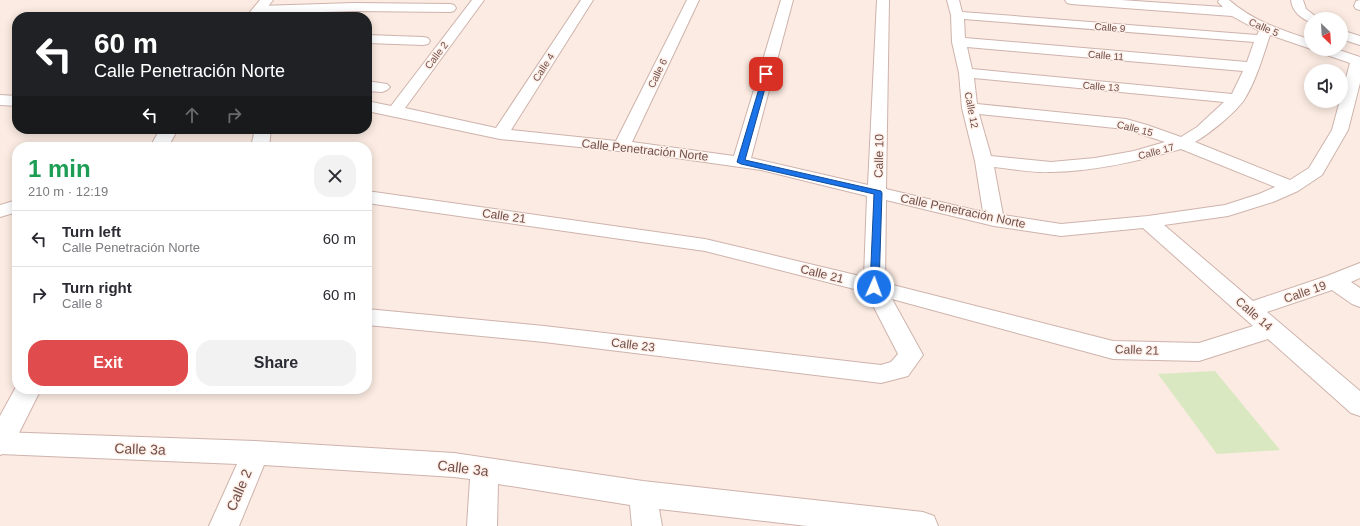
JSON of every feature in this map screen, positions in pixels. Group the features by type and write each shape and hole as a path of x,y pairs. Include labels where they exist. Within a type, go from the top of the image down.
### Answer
{"main road":[{"path":"0,443 25,394"}],"street":[{"name":"Calle 2","path":"395,111 478,0"},
{"name":"Calle 4","path":"500,134 586,0"},
{"name":"Calle 6","path":"620,147 693,0"},
{"path":"741,162 787,0"},
{"name":"Calle 10","path":"874,287 883,0"},
{"path":"1071,0 1234,12"},
{"name":"Calle 5","path":"1223,0 1234,12 1265,34 1304,43"},
{"path":"1297,0 1297,5 1304,12"},
{"path":"260,9 354,7 450,8"},
{"name":"Calle 9","path":"955,7 1265,34"},
{"name":"Calle 12","path":"955,7 970,108 984,161 994,220"},
{"name":"Calle 17","path":"984,161 1051,167 1095,163 1136,156 1182,143 1204,131 1237,99 1252,68 1265,34"},
{"path":"1348,37 1360,41"},
{"path":"372,39 423,41"},
{"name":"Calle 11","path":"959,42 1252,68"},
{"path":"1344,56 1359,61"},
{"name":"Calle Penetración Norte","path":"372,107 500,134 741,162 994,220 1061,230 1148,222 1228,210 1266,198 1291,187 1316,171 1340,130 1359,61"},
{"name":"Calle 13","path":"966,73 1237,99"},
{"path":"0,100 12,101"},
{"name":"Calle 15","path":"970,108 1126,124 1182,143 1291,187"},
{"name":"Calle 21","path":"372,198 705,245 874,287 1113,350 1199,352 1272,329"},
{"path":"0,211 12,207"},
{"name":"Calle 14","path":"1148,222 1360,406"},
{"name":"Calle 19","path":"1250,310 1335,281 1360,270"},
{"path":"1335,281 1360,299"},
{"name":"Calle 23","path":"372,317 544,334 881,374 899,369 911,355 874,287"},
{"name":"Calle 3a","path":"0,443 255,454 454,465 815,520 923,526"},
{"name":"Calle 2","path":"224,526 255,454"},
{"path":"482,526 485,470"},
{"path":"643,494 647,526"}],"green space":[{"path":"1215,371 1280,450 1217,454 1158,374"}],"route":[{"path":"766,74 741,162 761,165 878,193 874,287"}]}
